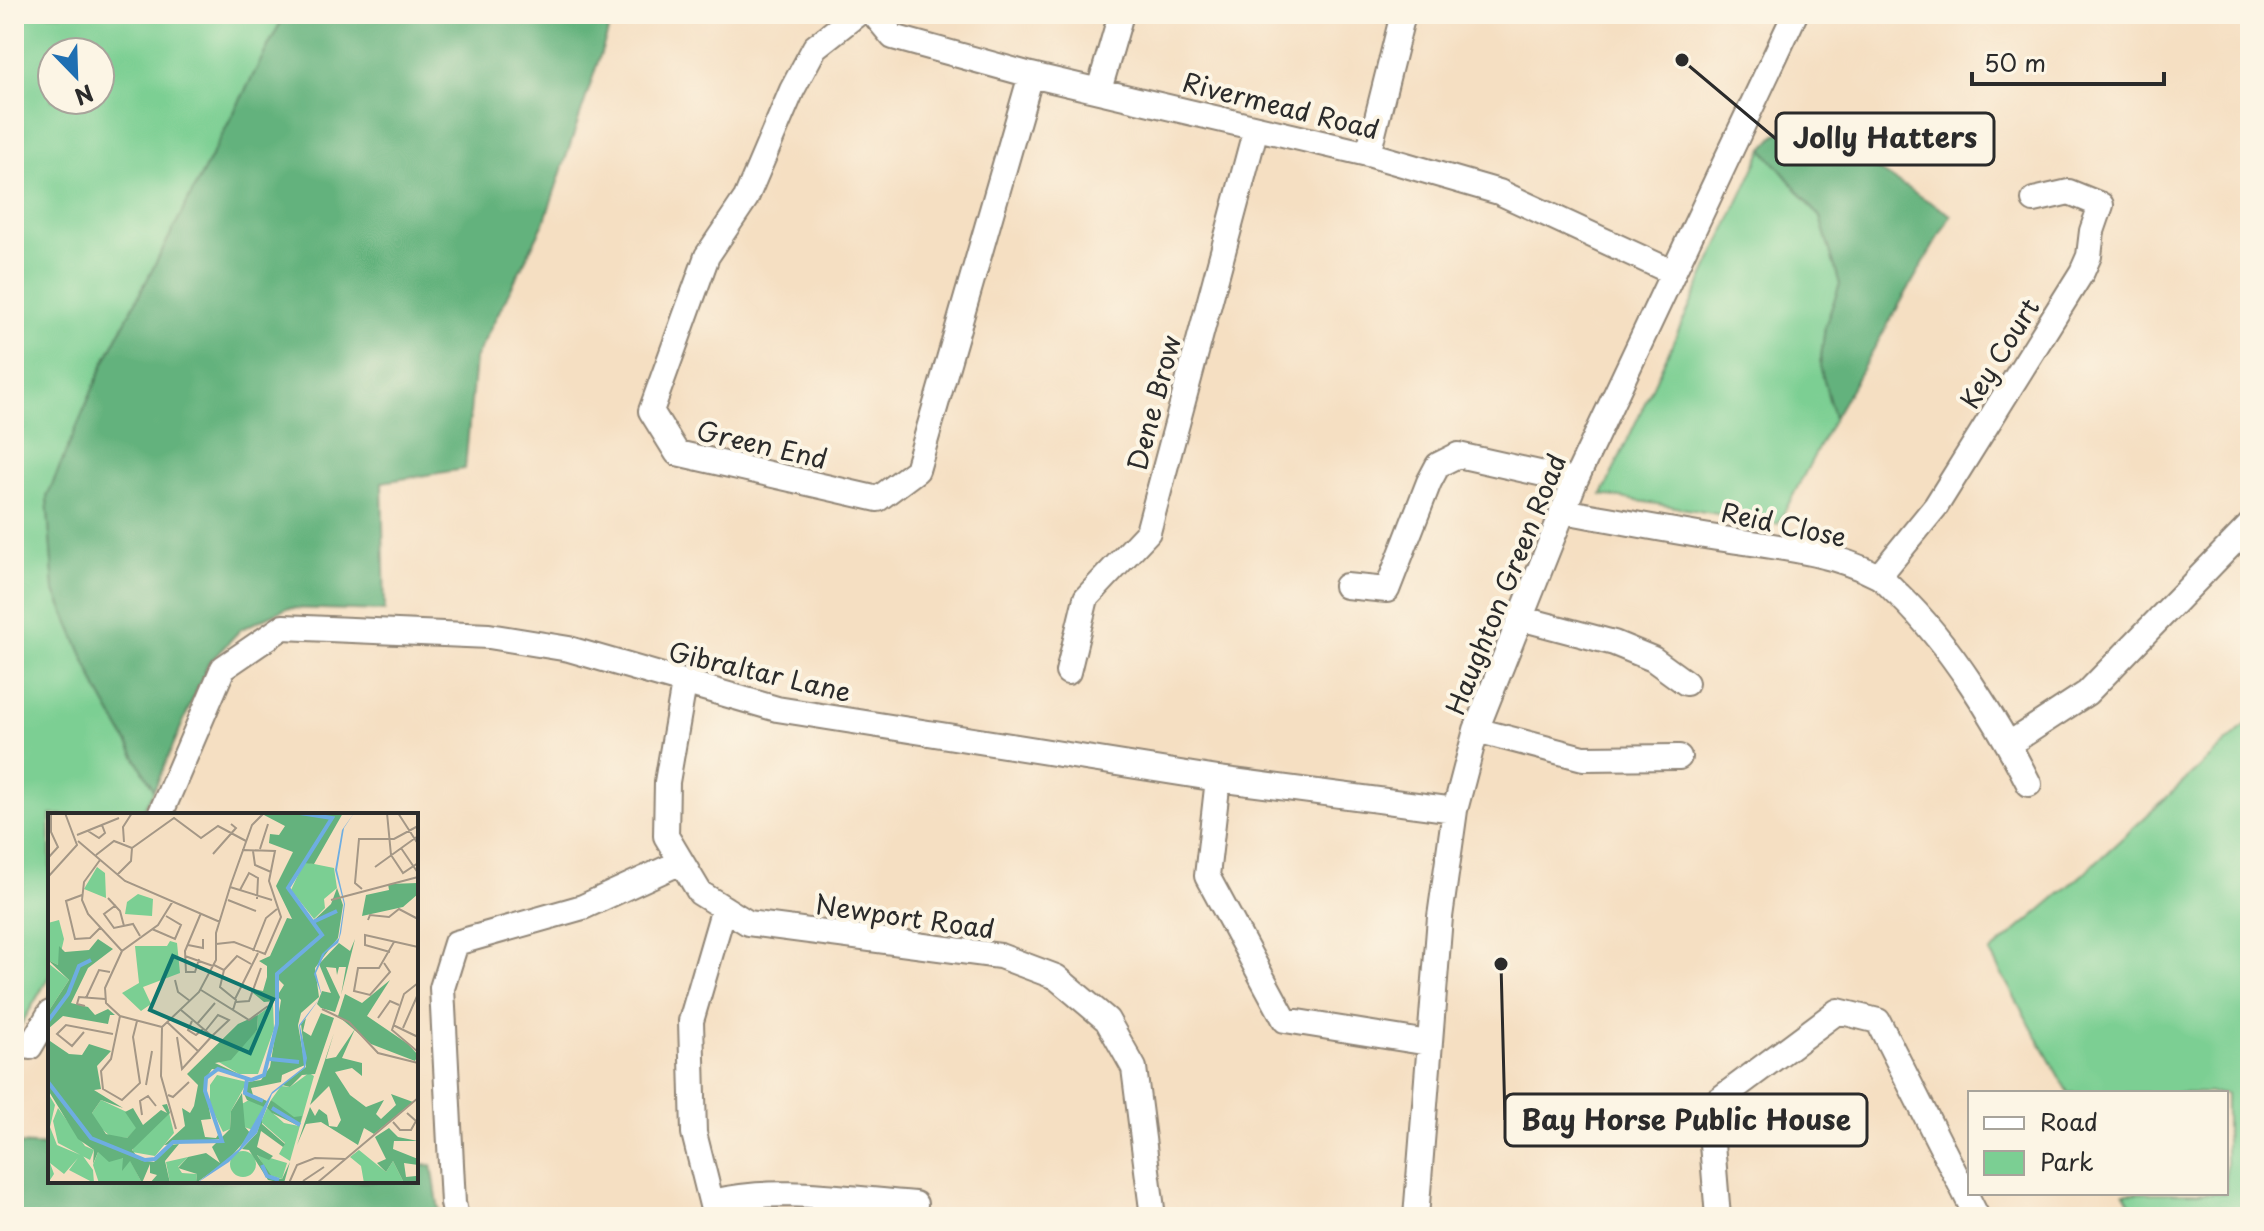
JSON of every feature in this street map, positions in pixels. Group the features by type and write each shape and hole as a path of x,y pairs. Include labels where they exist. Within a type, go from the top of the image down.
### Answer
{"street":[{"name":"Green End","path":"857,14 815,47 792,90 746,198 707,256 651,411 677,453 878,499 917,470 1031,75"},
{"name":"Rivermead Road","path":"874,14 893,37 1031,75 1368,154 1499,192 1672,272"},
{"path":"1099,90 1121,14"},
{"path":"1368,154 1403,14"},
{"name":"Haughton Green Road","path":"1416,1217 1440,917 1455,810 1476,730 1575,481 1795,14"},
{"name":"Dene Brow","path":"1068,672 1086,598 1148,532 1256,128"},
{"name":"Key Court","path":"1879,576 1936,506 2089,256 2092,231 2101,205 2069,192 2034,200"},
{"path":"1346,586 1387,590 1429,482 1438,465 1458,455 1575,481"},
{"name":"Reid Close","path":"1562,511 1726,540 1762,543 1835,559 1879,576 1913,609 1945,649 2009,744 2029,784"},
{"path":"2009,744 2087,693 2250,525"},
{"path":"1520,618 1614,643 1653,659 1686,683"},
{"name":"Gibraltar Lane","path":"161,813 223,668 283,627 489,636 569,649 777,709 1218,779 1455,810"},
{"name":"Newport Road","path":"684,684 667,782 666,836 700,893 748,923 1000,956 1056,977 1107,1020 1134,1068 1153,1217"},
{"path":"1476,730 1583,758 1679,757"},
{"path":"1218,779 1207,876 1285,1020 1429,1043"},
{"path":"456,1217 442,988 456,943 583,907 681,862"},
{"path":"724,908 691,1021 694,1133 713,1210 742,1195 771,1193 915,1204"},
{"path":"1718,1217 1709,1107 1838,1011 1878,1021 1977,1217"},
{"path":"30,1047 48,1016"}],"green space":[{"path":"14,14 285,14 104,363 47,497 54,589 98,690 154,790 141,813 48,813 48,978 14,1037"},
{"path":"285,14 614,14 544,223 475,359 465,469 382,482 385,611 287,608 241,629 208,664 154,790 98,690 54,589 47,497 104,363"},
{"path":"1808,127 1951,215 1834,418 1820,366 1825,327 1840,284 1820,217 1763,149 1778,133"},
{"path":"1763,149 1820,217 1840,284 1825,327 1820,365 1834,418 1778,524 1602,495"},
{"path":"2250,721 2250,1217 2137,1217 2125,1195 2228,1195 2228,1091 2067,1091 1990,953 2082,875"},
{"path":"14,1144 48,1146 48,1183 418,1183 418,1166 432,1165 440,1217 14,1217"}],"place":[{"name":"Jolly Hatters","path":"1682,60"},
{"name":"Bay Horse Public House","path":"1501,964"}]}
